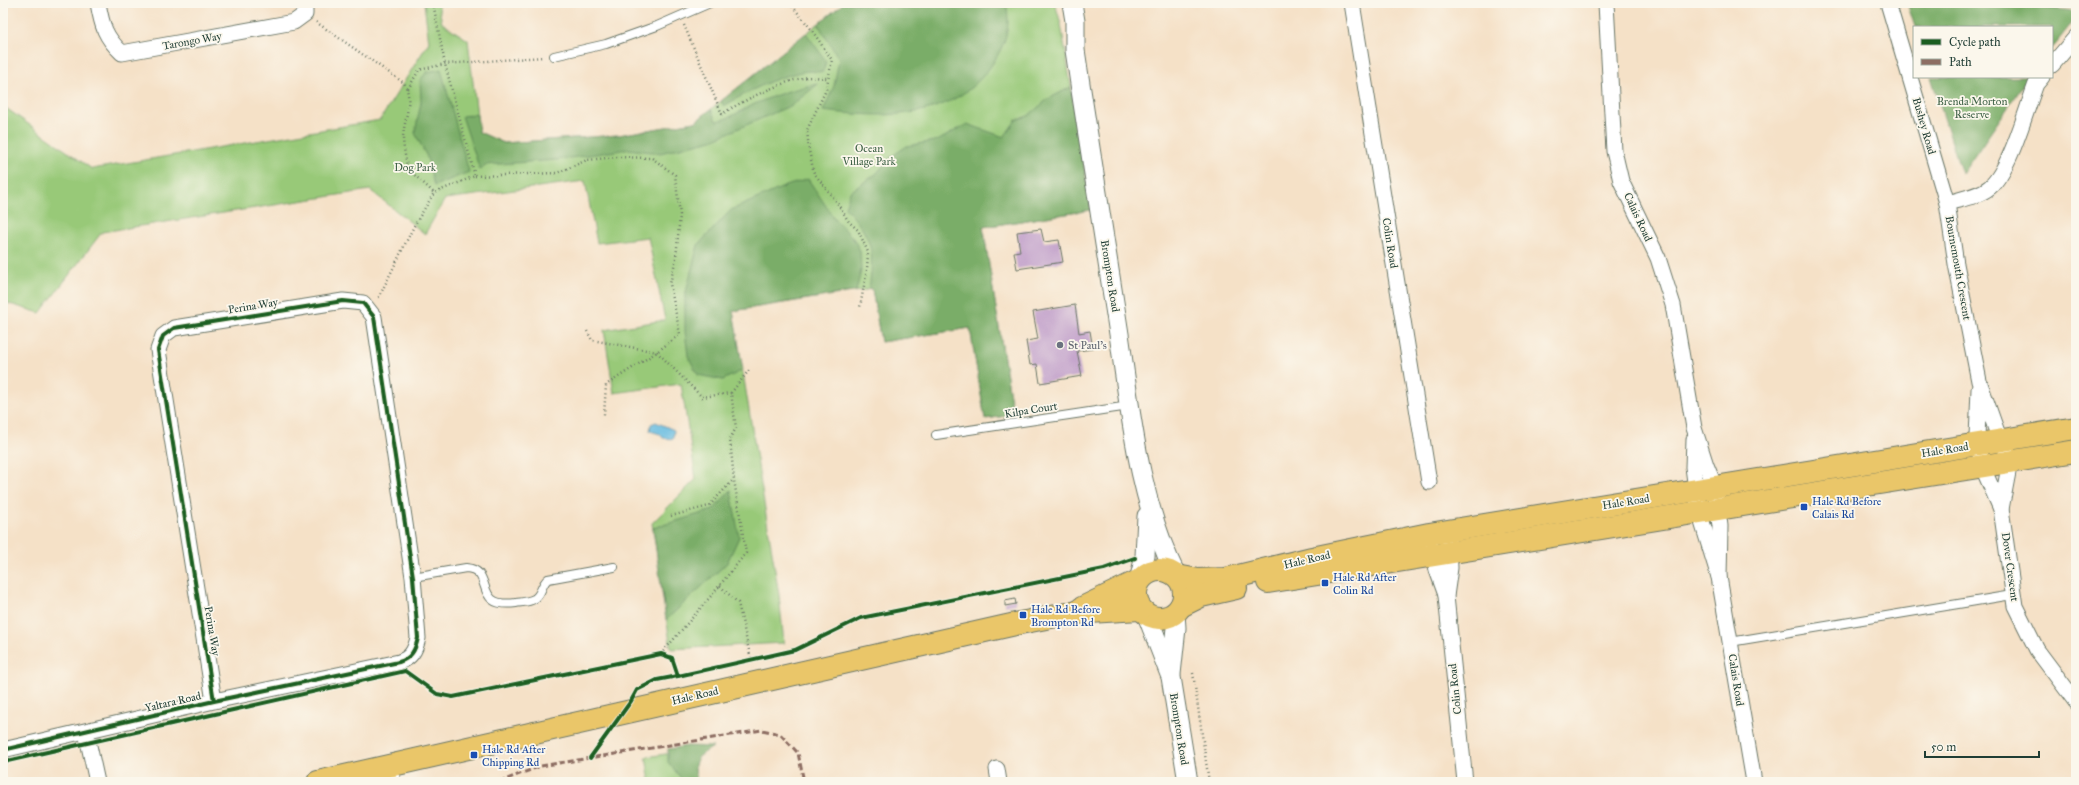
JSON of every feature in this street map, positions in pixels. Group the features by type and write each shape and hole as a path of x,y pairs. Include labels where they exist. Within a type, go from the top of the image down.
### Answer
{"main road":[{"name":"Hale Road","path":"1178,609 1201,596 1235,588 1440,543 1705,489 2076,428"},
{"name":"Hale Road","path":"1176,576 1198,580 1226,579 1312,558 1709,510 2076,451"},
{"path":"1156,570 1169,571 1176,576 1184,590 1178,609 1166,617 1156,618 1143,612 1136,601 1135,591 1138,581 1144,574 1156,570"},
{"name":"Hale Road","path":"318,782 389,774 1072,613 1124,590 1138,581"},
{"name":"Hale Road","path":"1072,613 1143,612"}],"street":[{"name":"Tarongo Way","path":"98,3 102,24 110,41 122,53 294,22 305,9"},
{"name":"Brompton Road","path":"1059,3 1064,23 1075,50"},
{"name":"Brompton Road","path":"1072,3 1075,21 1075,50 1129,406 1147,501 1157,533 1176,576"},
{"name":"Colin Road","path":"1352,3 1428,482"},
{"name":"Calais Road","path":"1606,3 1614,151 1621,181 1658,258 1673,305 1694,428 1706,465 1705,489 1754,782"},
{"name":"Bushey Road","path":"1888,3 1947,203"},
{"path":"2053,64 2076,37"},
{"name":"Bournemouth Crescent","path":"2008,462 2004,440 1998,432 1979,381 1956,264 1947,203 1973,196 1989,187 1996,179 2010,152 2036,84 2041,78"},
{"name":"Perina Way","path":"214,701 158,350 163,336 174,328 343,301 363,303"},
{"path":"363,303 374,317 413,577"},
{"name":"Bournemouth Crescent","path":"1979,381 1977,437 1982,466"},
{"name":"Calais Road","path":"1694,428 1693,467 1705,489 1719,577"},
{"name":"Dover Crescent","path":"2001,509 2009,467 2008,462"},
{"name":"Dover Crescent","path":"1982,466 2001,509 2012,595 2021,620 2037,650 2076,702"},
{"name":"Brompton Road","path":"1138,581 1145,556 1147,501"},
{"name":"Colin Road","path":"1440,543 1450,568 1446,596 1465,782"},
{"name":"Yaltara Road","path":"3,750 86,732 214,701 399,662 410,656 414,651 418,638 413,577"},
{"name":"Brompton Road","path":"1171,677 1178,609"},
{"name":"Brompton Road","path":"1143,612 1171,677 1188,782"},
{"path":"86,732 97,782"}],"lane":[{"path":"554,56 606,44 681,16 710,3"},
{"name":"Kilpa Court","path":"936,435 1129,406"},
{"path":"413,577 466,568 475,569 481,576 494,602 508,604 533,600 537,597 544,582 548,579 614,567"},
{"path":"1730,642 2012,595"}],"path":[{"path":"433,3 445,64 475,176"},
{"path":"790,3 811,29 832,60 826,90 807,130 809,150 814,173 836,201 849,222 858,230 868,252 867,270 860,307"},
{"path":"305,9 404,83 408,89"},
{"path":"681,16 722,114 736,104 804,77 828,78"},
{"path":"434,193 407,168 403,137 408,112 408,89 419,70 445,64 554,56"},
{"path":"363,303 379,297 414,226 434,193 475,176 557,173 587,160 618,157 652,158 675,175 680,214 676,258 670,284 680,334 657,352 606,385 604,416"},
{"path":"587,331 592,340 657,352 702,397 731,393 750,369"},
{"path":"660,654 720,586 746,553 734,480 730,439 736,428 731,393"},
{"path":"671,516 709,506 734,480"},
{"path":"720,586 738,603 751,659"},
{"path":"1193,673 1210,782"}],"green space":[{"name":"Ocean Village Park","path":"424,3 438,3 442,23 468,40 479,132 504,143 619,135 695,122 844,3 1055,3 1061,24 1091,210 983,227 1013,415 985,419 970,328 881,342 872,289 733,311 779,595 784,643 671,649 652,523 696,479 681,384 614,393 604,330 665,320 648,237 597,243 585,181 445,199 425,234 370,190 102,232 40,313 3,302 3,106 92,169 380,120 429,42"},
{"path":"844,3 1006,3 1008,27 1004,41 993,63 977,82 959,96 938,106 917,112 894,114 870,115 823,111 834,86 839,59 818,24"},
{"path":"1907,3 1995,3 2076,11 2076,18 2053,47 2053,26 1915,26"},
{"path":"806,33 826,61 823,72 804,71 782,77 752,90 724,106 721,101"},
{"path":"441,69 469,172 434,186 427,157 415,133 421,102 420,80 427,72"},
{"name":"Brenda Morton Reserve","path":"1931,78 2028,78 1962,174"},
{"path":"818,84 792,105 712,140 660,153 628,149 557,160 485,165 480,170 462,116 477,114 479,132 504,143 619,135 695,122 711,109 716,121 725,119 750,106 775,96 792,90"},
{"path":"1071,87 1091,210 983,227 1013,415 985,419 970,328 881,342 872,289 869,289 872,263 869,244 861,227 845,207 850,192 876,174 892,156 907,146 939,140 967,124 1004,137 1016,120 1028,116 1048,99"},
{"path":"808,179 834,218 853,238 860,251 861,271 856,291 733,311 743,370 723,380 698,375 688,356 685,331 685,295 698,245 731,210 786,186"},
{"path":"731,490 739,537 727,563 666,620 653,528 713,510"},
{"path":"688,746 713,747 702,754 696,761 695,769 697,782 684,782 668,762 668,749"},
{"path":"692,750 697,782 650,782 646,757"}],"water":[{"path":"656,422 674,430 673,439 663,438 660,434 650,431 651,424"}],"building":[{"path":"1041,229 1044,242 1059,240 1063,262 1017,269 1014,252 1020,251 1017,232"},
{"name":"St Paul's","path":"1075,305 1079,333 1090,331 1093,349 1077,351 1082,376 1040,383 1037,364 1030,365 1026,341 1038,339 1033,312"},
{"path":"1015,599 1016,604 1005,606 1005,601"}],"marked path":[{"path":"499,782 541,766 762,730 780,734 798,753 804,782"}],"cycle path":[{"path":"3,750 214,701 399,662 407,658 412,653 418,638 413,577 374,317 363,303 343,301 174,328 163,336 158,350 214,701"},
{"path":"3,762 405,671 437,694 453,697 661,654 672,658 678,676 795,650 861,618 1104,569 1135,558"},
{"path":"590,758 631,701 637,690 657,680 678,676"}],"place":[{"name":"St Paul's","path":"1060,345"},
{"name":"Hale Rd Before Calais Rd","path":"1804,507"},
{"name":"Hale Rd After Colin Rd","path":"1325,583"},
{"name":"Hale Rd Before Brompton Rd","path":"1023,615"},
{"name":"Hale Rd After Chipping Rd","path":"474,755"}],"park label":[{"name":"Dog Park","path":"415,167"}]}
